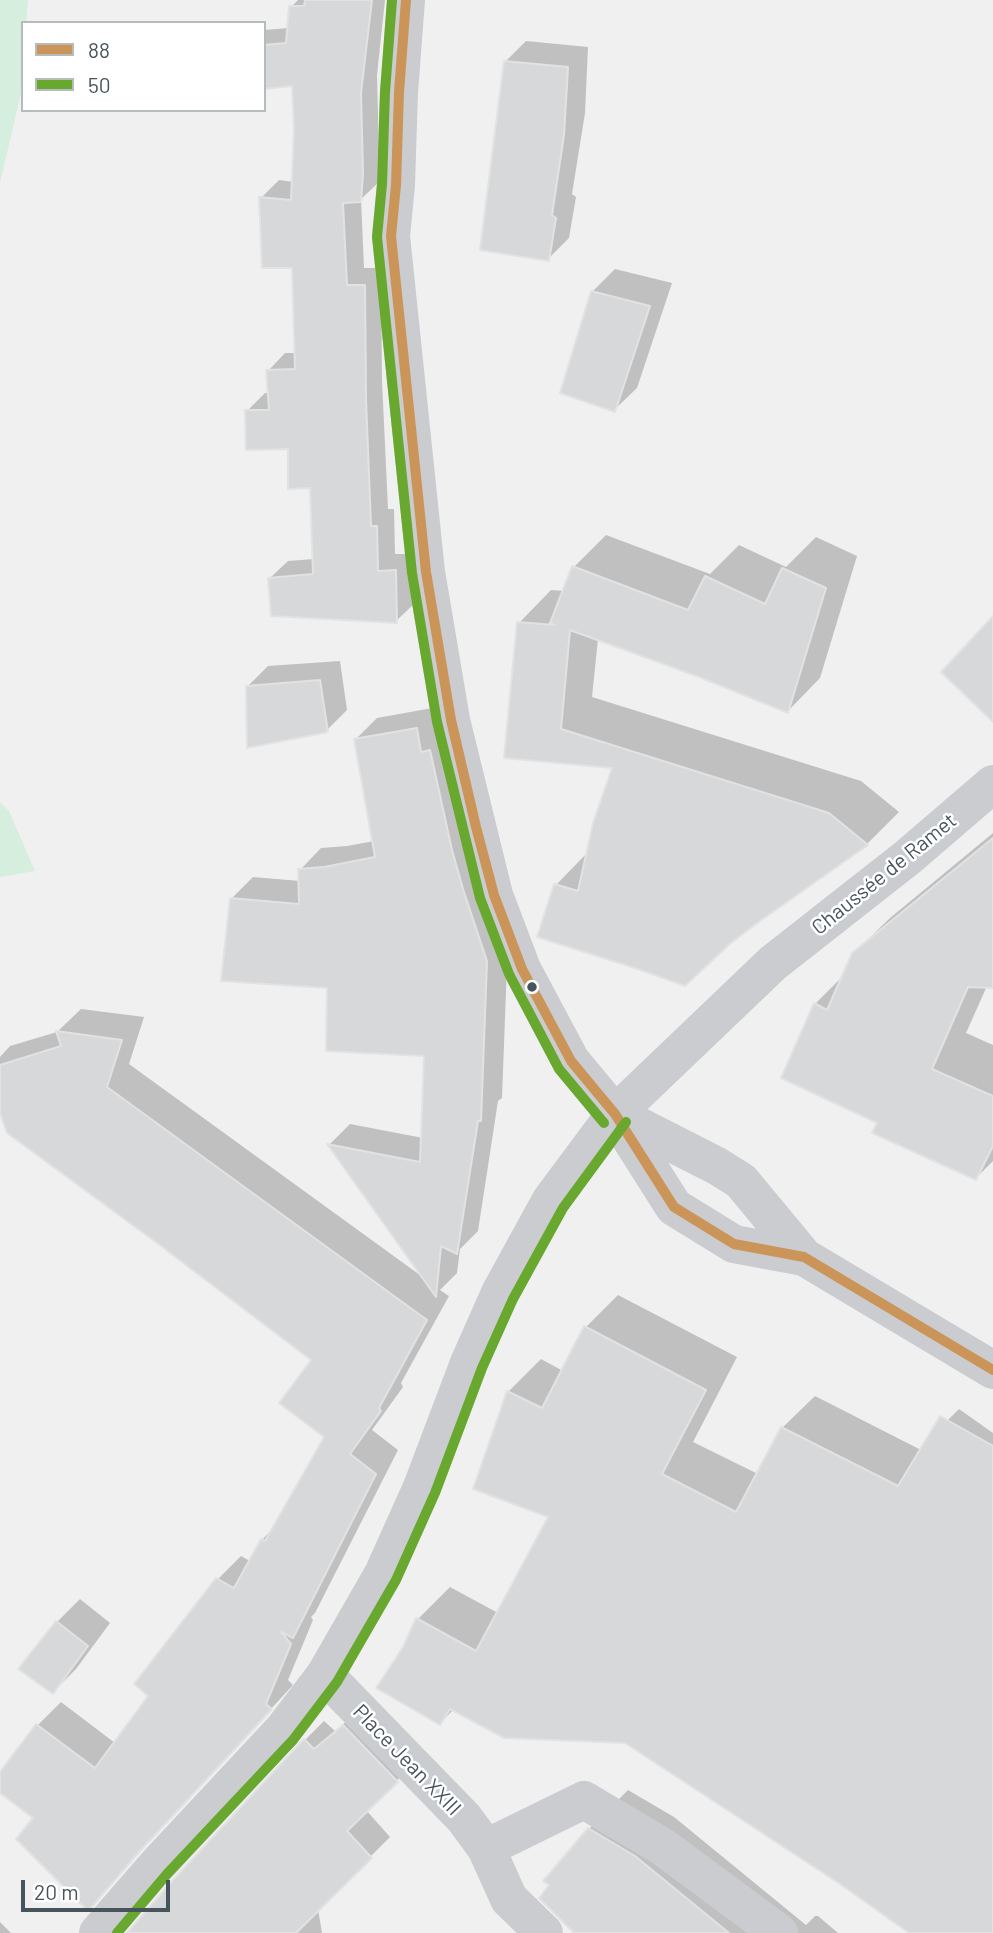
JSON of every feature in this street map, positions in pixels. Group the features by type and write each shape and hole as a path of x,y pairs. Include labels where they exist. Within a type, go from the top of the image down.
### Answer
{"main road":[{"path":"406,0 391,236 426,572 447,696 494,895 522,969 570,1061 615,1114 674,1207 734,1244 804,1257"},
{"name":"Chaussée de Ramet","path":"98,1933 157,1865 283,1730 325,1675 383,1574 422,1487 500,1293 551,1200 615,1114 773,962 908,857 993,784"},
{"path":"615,1114 741,1181 804,1257 993,1370"},
{"name":"Place Jean XXIII","path":"325,1675 464,1818 486,1848 509,1899 544,1933"},
{"path":"486,1848 584,1800 663,1847 779,1933"}],"green space":[{"path":"0,0 28,0 26,21 21,21 21,93 0,183"},
{"path":"0,802 9,811 35,871 0,877"}],"building":[{"path":"305,0 372,0 361,93 361,202 343,203 347,285 365,285 371,526 377,526 378,571 396,570 397,623 271,616 268,578 313,574 310,488 288,489 288,449 246,450 245,410 269,410 266,370 295,369 292,268 262,268 259,197 291,200 294,129 292,86 266,89 266,45 286,43 289,6 304,6"},
{"path":"504,61 568,67 564,135 552,215 556,218 549,261 480,250"},
{"path":"591,291 650,306 615,412 560,393"},
{"path":"572,566 688,610 705,576 765,604 782,568 826,588 788,713 570,630 561,729 829,813 868,845 731,943 685,986 537,937 554,884 578,891 593,823 612,768 504,758 517,622 555,625 550,623"},
{"path":"993,616 993,722 941,672"},
{"path":"320,680 328,732 247,748 246,686"},
{"path":"417,728 421,752 430,750 452,850 487,961 481,1121 478,1121 457,1254 441,1246 436,1297 327,1144 420,1162 424,1056 326,1051 327,988 221,981 230,898 299,904 298,869 375,857 354,739"},
{"path":"993,838 993,988 968,987 932,1069 993,1096 993,1146 976,1180 872,1133 877,1123 781,1078 814,1003 827,1010 852,953"},
{"path":"56,1031 122,1040 107,1087 427,1320 379,1408 381,1411 350,1454 376,1474 293,1638 281,1632 291,1644 266,1704 272,1709 88,1911 16,1839 33,1818 0,1793 0,1772 36,1724 95,1768 148,1696 134,1684 216,1578 234,1588 261,1539 265,1541 324,1437 279,1403 311,1360 7,1133 0,1113 0,1065 61,1046"},
{"path":"584,1326 706,1390 662,1474 736,1512 781,1427 898,1486 940,1416 993,1446 993,1933 909,1933 840,1884 625,1743 504,1738 450,1709 440,1725 376,1688 403,1647 416,1618 476,1651 548,1517 473,1489 507,1391 542,1408"},
{"path":"56,1621 88,1646 53,1694 18,1669"},
{"path":"343,1725 398,1782 347,1831 372,1858 296,1933 127,1933 304,1739 314,1749"},
{"path":"588,1828 635,1856 729,1933 574,1933 539,1898 549,1885 543,1881"}],"transit line":[{"name":"50","path":"392,0 377,237 412,573 437,722 480,898 509,974 559,1069 604,1123"},
{"name":"88","path":"406,0 391,236 426,572 451,720 476,827 494,895 522,969 571,1061 615,1114 674,1207 734,1244 804,1257 993,1370"},
{"name":"50","path":"117,1933 167,1874 293,1740 337,1682 396,1580 435,1493 482,1368 513,1299 563,1208 626,1122"}]}
